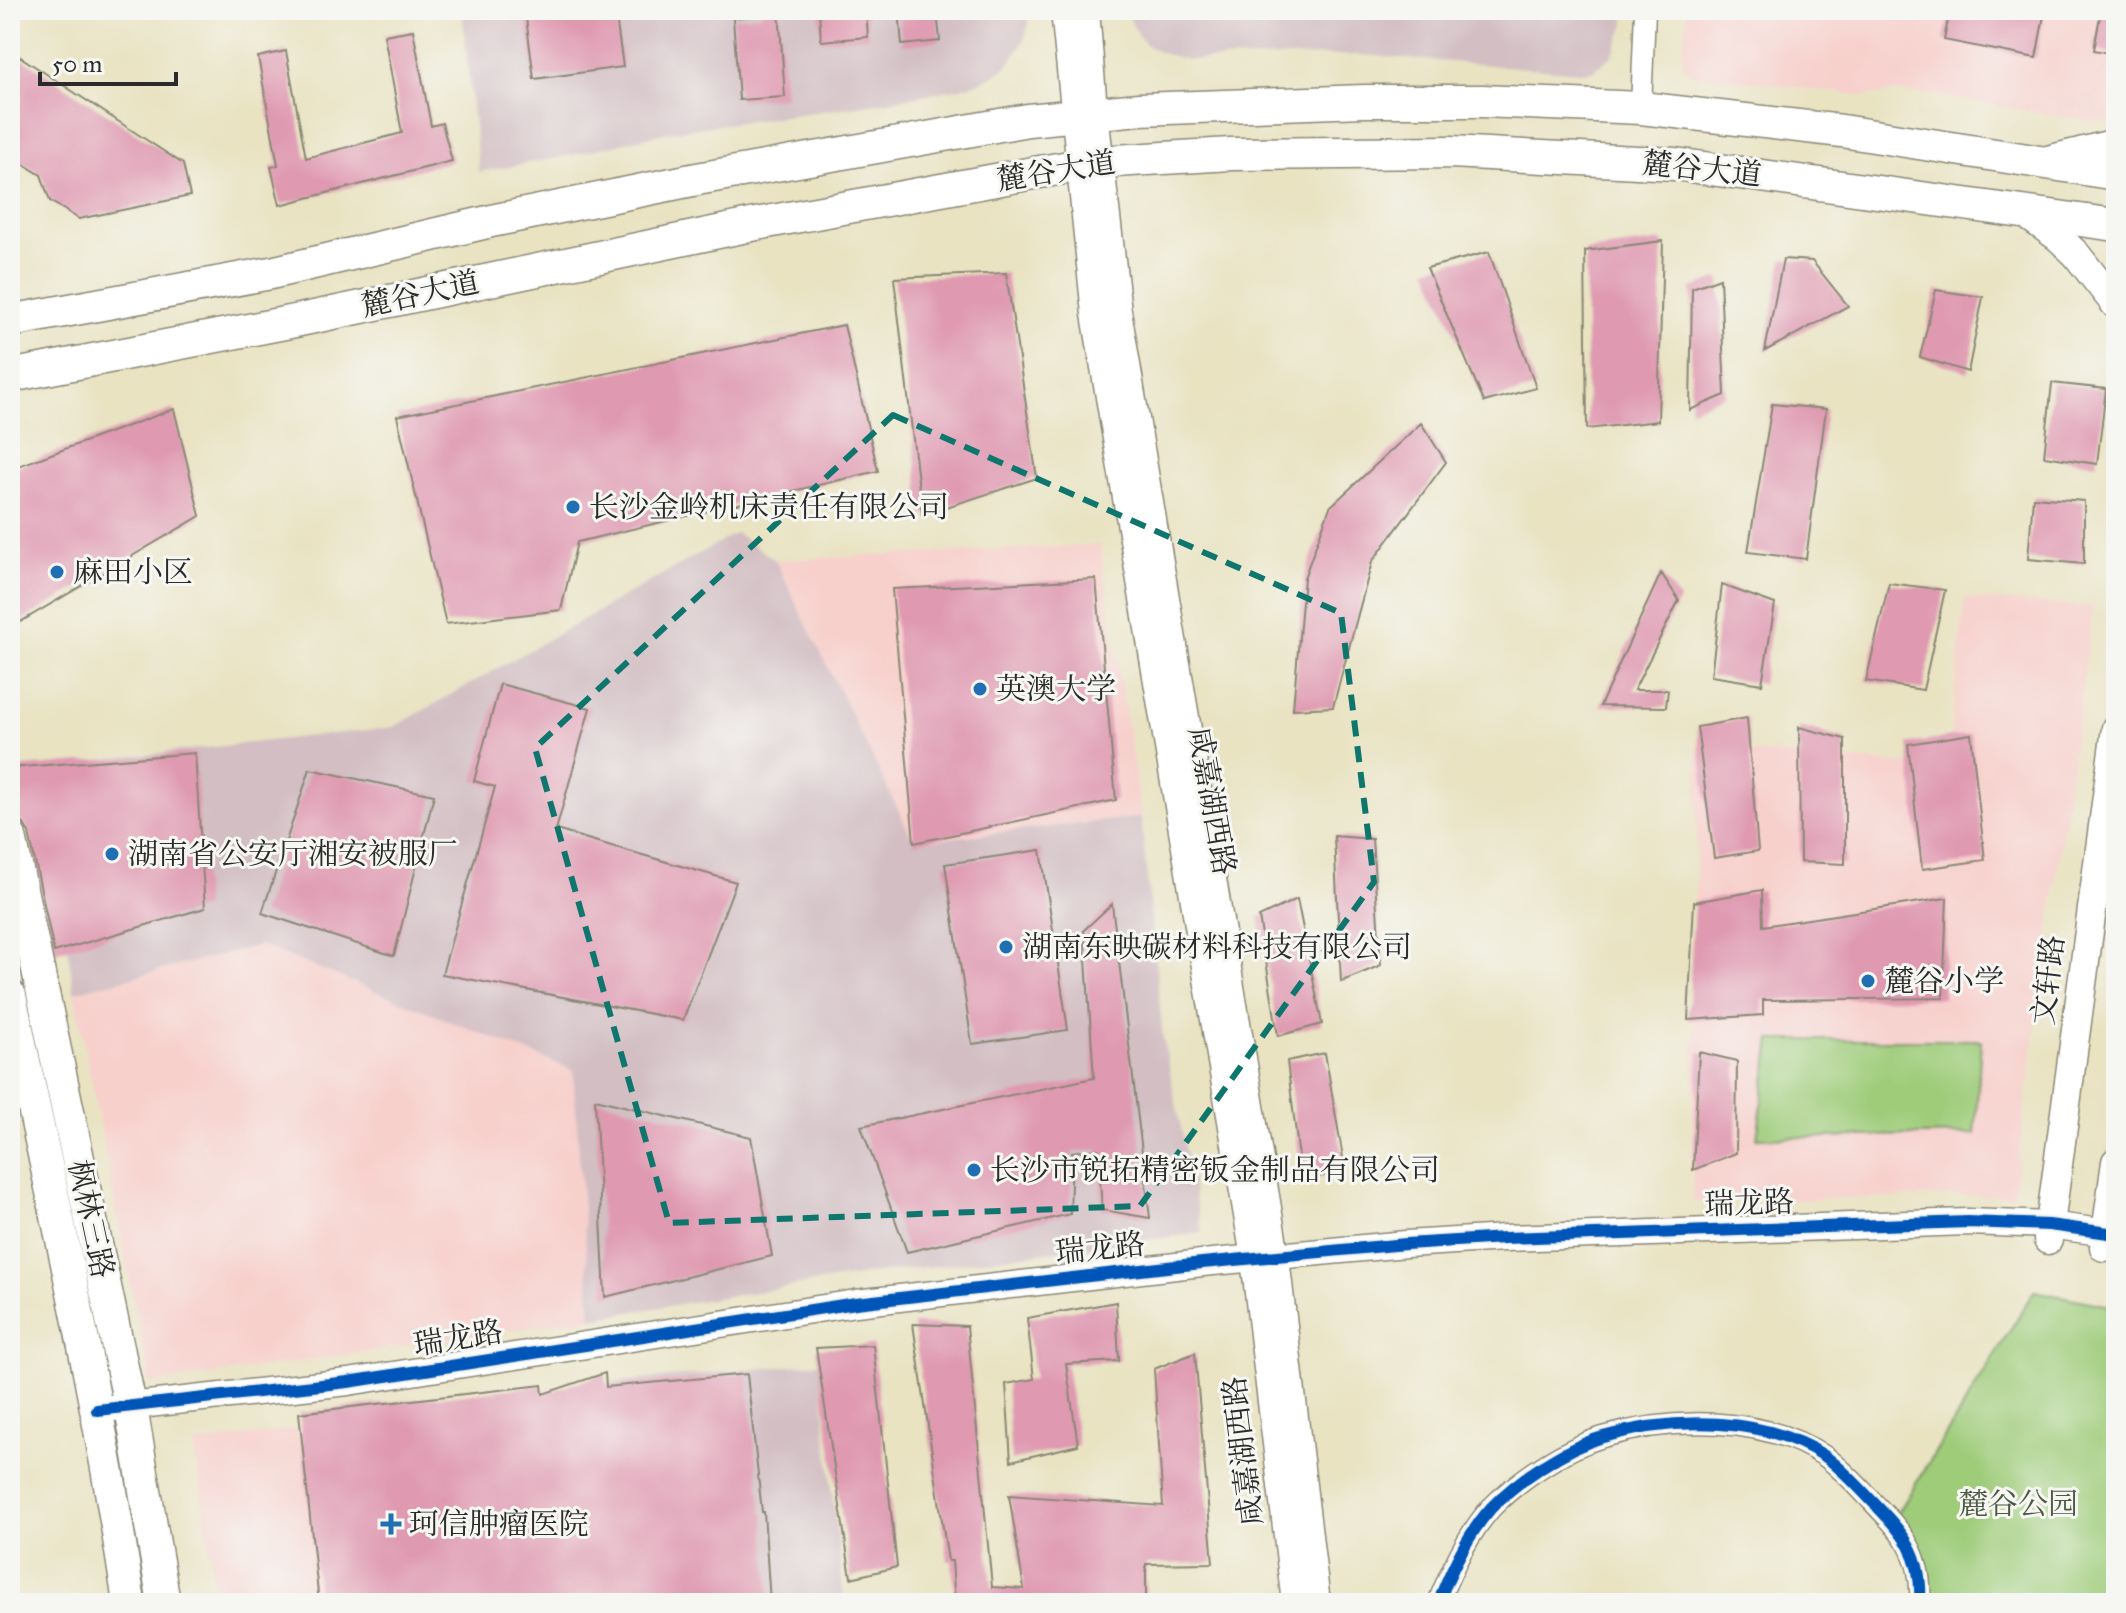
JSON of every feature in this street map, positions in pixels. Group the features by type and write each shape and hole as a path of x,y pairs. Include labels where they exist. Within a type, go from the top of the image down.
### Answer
{"main road":[{"name":"咸嘉湖西路","path":"1065,10 1084,114 1096,314 1265,1264 1316,1603"},
{"name":"咸嘉湖西路","path":"1084,114 1085,10"},
{"name":"麓谷大道","path":"10,321 271,273 496,220 697,179 1084,114 1139,109 1364,101 1482,101 1641,108 1842,131 2116,174"},
{"path":"2035,162 2116,143"},
{"name":"麓谷大道","path":"10,376 295,321 756,224 1089,164 1231,154 1420,152 1675,164 2116,225"},
{"path":"2024,213 2076,254 2116,305"},
{"name":"文轩路","path":"2048,1233 2116,728"},
{"name":"枫林三路","path":"10,837 131,1413 164,1603"},
{"name":"枫林三路","path":"10,996 99,1417 129,1603"},
{"path":"2111,1241 2116,1162"},
{"name":"咸嘉湖西路","path":"1265,1264 1296,1603"}],"street":[{"path":"1641,108 1645,10"},
{"name":"瑞龙路","path":"99,1417 351,1395 702,1337 1406,1244 1968,1222 2111,1241"},
{"path":"1438,1603 1454,1563 1491,1509 1541,1466 1600,1437 1653,1426 1699,1423 1759,1430 1796,1441 1825,1457 1847,1475 1904,1534 1922,1577 1920,1603"}],"highlighted area":[{"path":"893,415 1341,613 1374,882 1140,1206 669,1223 535,748"}],"shaded area":[{"path":"462,10 1028,10 1029,22 1024,40 1000,72 956,89 668,132 568,156 479,172"},
{"path":"1125,10 1625,10 1625,25 1612,56 1592,71 1581,72 1360,55 1188,60 1148,46 1139,37"},
{"path":"1687,10 2116,10 2116,121 2091,122 1947,97 1900,92 1864,96 1694,74 1687,71 1682,63"},
{"path":"736,533 775,560 914,842 1141,817 1163,1038 1202,1233 870,1274 591,1318 573,1070 260,945 74,992 43,766 394,727"},
{"name":"英澳大学","path":"1100,545 1141,817 914,843 775,560"},
{"name":"麓谷小学","path":"1965,598 2093,607 2013,1195 1692,1202 1697,748 1947,767"},
{"path":"260,945 574,1070 591,1318 150,1384 74,992"},
{"path":"819,1363 844,1603 583,1603 565,1387"},
{"name":"珂信肿瘤医院","path":"565,1387 583,1603 217,1603 194,1444"}],"green space":[{"path":"1771,1040 1981,1040 1975,1134 1757,1138"},
{"name":"麓谷公园","path":"2034,1291 2116,1307 2116,1603 1928,1603 1898,1513"}],"building":[{"path":"525,10 615,10 623,67 534,79"},
{"path":"761,10 779,10 785,97 739,100 733,18 762,15"},
{"path":"819,10 866,10 868,37 821,41"},
{"path":"899,10 937,10 940,41 902,45"},
{"path":"1950,10 2045,10 2036,58 1944,40"},
{"path":"2101,10 2116,10 2116,54 2094,50"},
{"path":"413,30 431,126 442,123 452,161 280,205 271,167 278,165 258,57 286,51 306,158 402,133 384,35"},
{"path":"10,50 183,164 190,196 79,219 50,201 41,175 10,156"},
{"path":"1663,241 1658,421 1587,429 1585,251"},
{"path":"1489,252 1536,388 1484,402 1427,268"},
{"path":"1783,259 1812,261 1848,306 1765,351"},
{"path":"1006,273 1037,478 922,515 894,278"},
{"path":"1720,278 1725,395 1690,410 1692,288"},
{"path":"1936,290 1983,297 1968,372 1920,357"},
{"name":"长沙金岭机床责任有限公司","path":"844,325 878,471 577,542 561,610 446,624 397,416"},
{"path":"2052,383 2106,389 2097,464 2044,456"},
{"path":"1772,404 1826,409 1806,559 1748,552"},
{"name":"麻田小区","path":"174,409 200,516 10,628 10,469"},
{"path":"1421,423 1446,462 1372,562 1333,707 1293,709 1304,578 1330,507"},
{"path":"2033,497 2084,501 2084,564 2028,559"},
{"path":"1661,573 1679,600 1634,690 1668,690 1666,707 1600,706"},
{"name":"英澳大学","path":"1096,579 1116,800 914,843 892,589"},
{"path":"1889,583 1945,590 1923,690 1866,681"},
{"path":"1722,585 1775,604 1762,684 1711,676"},
{"path":"500,684 590,708 556,830 736,882 683,1020 442,974 495,787 474,781"},
{"path":"1747,718 1758,851 1714,858 1697,727"},
{"path":"1799,727 1845,739 1845,864 1800,862"},
{"path":"1971,734 1985,860 1922,869 1908,744"},
{"name":"湖南省公安厅湘安被服厂","path":"195,753 205,908 54,952 29,833 24,824 14,819 10,801 10,768"},
{"path":"310,769 434,795 394,956 262,913"},
{"path":"1334,836 1372,839 1381,965 1341,982"},
{"name":"湖南东映碳材料科技有限公司","path":"1041,850 1068,1030 972,1044 945,864"},
{"path":"1762,890 1763,926 1947,898 1943,998 1763,1000 1763,1015 1688,1020 1694,902"},
{"path":"1297,899 1322,1024 1278,1036 1259,917"},
{"name":"长沙市锐拓精密钣金制品有限公司","path":"1112,904 1150,1218 1102,1210 1098,1149 1072,1152 1070,1214 907,1252 861,1126 1094,1078 1084,930"},
{"path":"1699,1052 1737,1061 1736,1153 1693,1170"},
{"path":"1325,1053 1345,1169 1302,1182 1287,1061"},
{"path":"595,1099 751,1137 772,1256 605,1297"},
{"path":"1116,1302 1119,1361 1066,1364 1078,1445 1011,1461 1006,1384 1034,1379 1027,1318"},
{"path":"913,1324 967,1326 992,1587 1024,1589 1009,1495 1163,1506 1154,1369 1195,1353 1213,1563 1146,1564 1146,1603 955,1603 952,1561 948,1561"},
{"path":"873,1345 897,1567 851,1578 816,1348"},
{"path":"605,1373 606,1387 747,1374 764,1512 770,1603 319,1603 299,1413 542,1385 543,1394"}],"cycle path":[{"path":"97,1410 348,1382 856,1303 1202,1263 1406,1244 1968,1222 2049,1225 2116,1234"},
{"path":"1438,1603 1474,1530 1491,1508 1528,1476 1573,1449 1603,1437 1630,1430 1688,1423 1746,1427 1775,1433 1826,1457 1849,1477 1901,1534 1918,1570 1920,1603"}],"place":[{"name":"长沙金岭机床责任有限公司","path":"573,507"},
{"name":"麻田小区","path":"57,572"},
{"name":"英澳大学","path":"980,689"},
{"name":"湖南省公安厅湘安被服厂","path":"112,854"},
{"name":"湖南东映碳材料科技有限公司","path":"1006,947"},
{"name":"麓谷小学","path":"1868,981"},
{"name":"长沙市锐拓精密钣金制品有限公司","path":"974,1170"},
{"name":"珂信肿瘤医院","path":"391,1524"}]}
